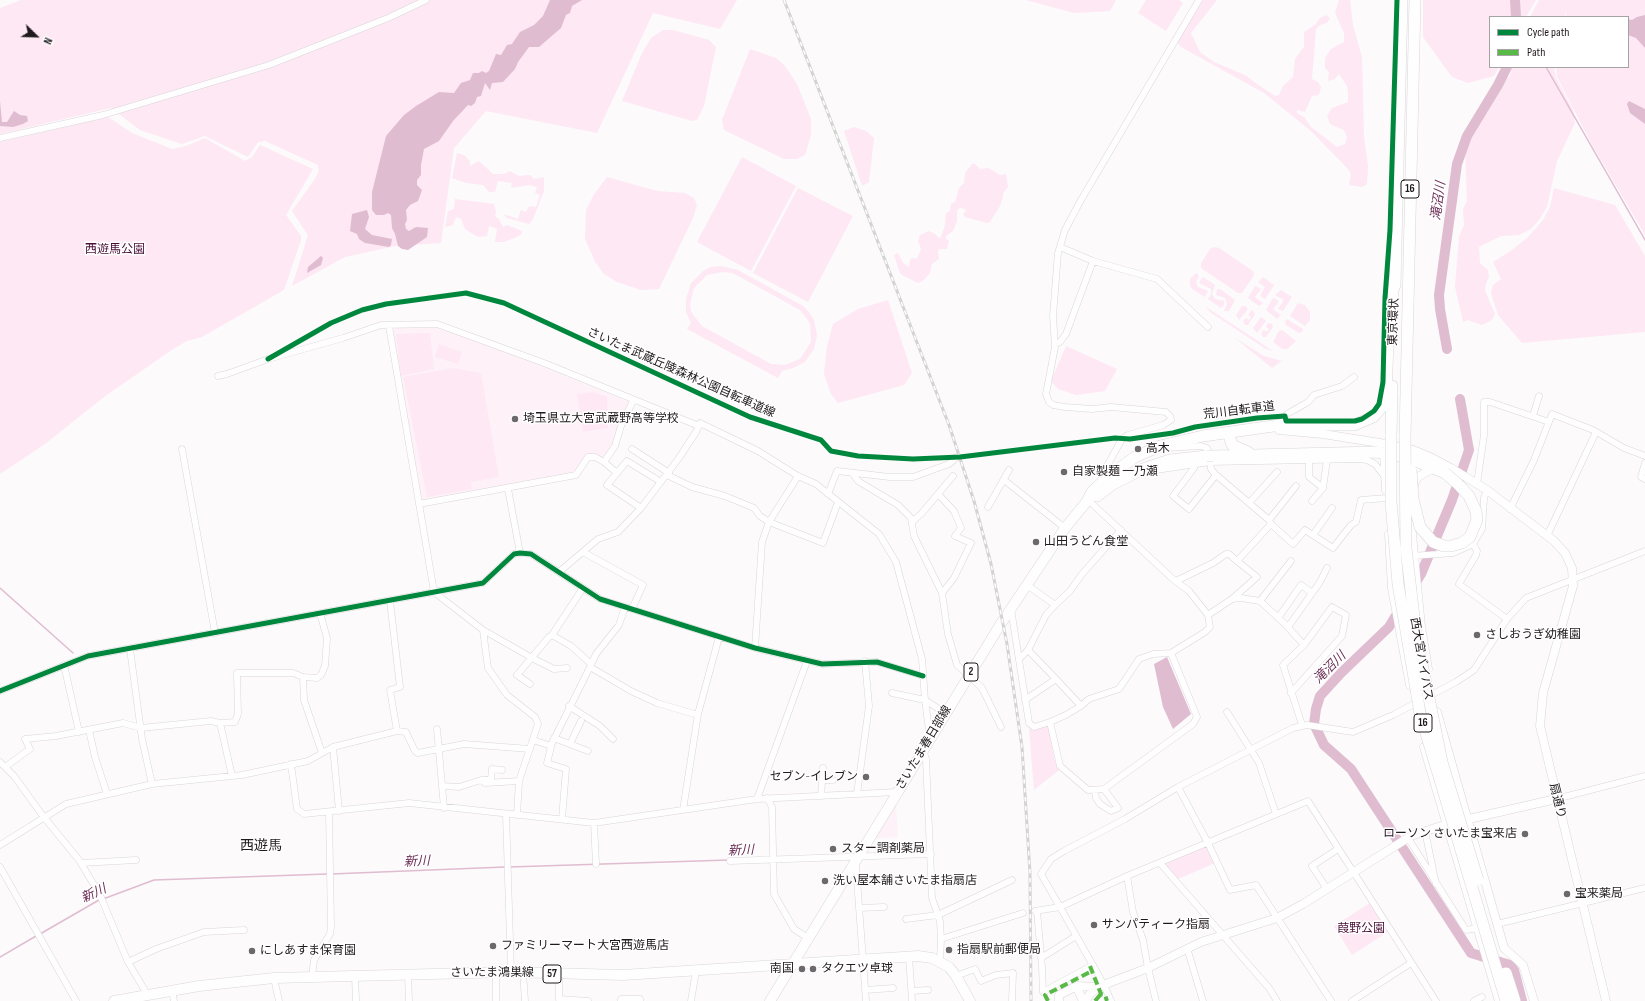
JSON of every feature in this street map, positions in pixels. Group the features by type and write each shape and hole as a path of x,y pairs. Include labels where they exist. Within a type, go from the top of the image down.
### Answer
{"highway":[{"name":"16","path":"1390,381 1389,318 1395,278 1402,0"},
{"name":"東京環状","path":"1407,437 1405,399 1415,0"},
{"path":"1088,500 1092,492 1111,480 1135,457 1160,446 1228,432 1280,425 1346,426 1367,421 1381,408 1390,381"},
{"name":"西大宮バイパス","path":"1390,381 1391,502 1398,584 1420,712 1506,1001"},
{"path":"1228,432 1232,445 1243,451 1256,454"},
{"path":"1111,480 1170,460 1256,454 1326,456 1384,452 1406,457 1444,470 1469,496 1476,511 1477,520 1470,537 1462,543 1451,546 1438,545 1429,539 1420,527 1413,499 1407,437"},
{"name":"西大宮バイパス","path":"1407,437 1404,500 1409,586 1416,634 1431,713 1442,762 1515,1001"}],"main road":[{"name":"さいたま春日部線","path":"774,998 792,964 969,674 1065,528 1088,500"},
{"name":"さいたま鴻巣線","path":"114,1001 172,990 274,978 511,972 623,975 909,956 925,957 940,961 949,967 956,976 970,1001"}],"street":[{"path":"0,138 117,111 269,65 388,18 426,0"},
{"path":"1111,480 1107,466 1122,439 1128,435 1167,424 1171,420 1170,416 1166,412 1111,408 1092,409 1053,405 1049,402 1046,394 1053,364 1053,316 1060,247 1065,230 1080,200 1199,0"},
{"path":"1060,247 1093,261 1157,279 1208,327"},
{"path":"1054,344 1060,342 1066,334 1093,261"},
{"path":"218,376 268,359 343,338 381,325 437,324 544,363 633,401 645,403 698,426 700,424 747,446 798,476 816,484 879,534 896,562 922,659 930,738"},
{"path":"389,326 434,592 483,630 554,669 567,668"},
{"path":"1280,425 1287,414 1308,402 1314,395 1342,386 1354,378"},
{"path":"1533,416 1539,396"},
{"path":"604,462 615,446 621,426 633,401"},
{"path":"1477,484 1484,435 1484,402 1490,402 1549,422"},
{"path":"1510,508 1534,460 1552,414 1596,432 1624,448 1645,456"},
{"path":"559,572 598,539 618,532 641,508 668,474 696,432 698,426"},
{"path":"1250,429 1323,434 1380,443 1422,454 1444,470 1468,478 1487,490 1547,536 1565,553 1572,568 1574,579"},
{"path":"1547,536 1596,432"},
{"path":"1160,446 1170,449 1201,446 1207,448 1209,452 1211,469 1216,475 1293,544 1305,530 1333,548 1351,525 1356,522 1361,500 1387,498"},
{"path":"1135,457 1139,466 1150,472 1195,463 1210,458 1309,460 1326,456 1385,448 1422,454"},
{"path":"182,449 215,633"},
{"path":"632,449 668,474 692,487 725,496 754,508 760,516 769,523 822,546"},
{"path":"1384,452 1390,559 1394,599 1414,704 1447,824 1499,1001"},
{"path":"1326,456 1367,460 1375,464 1385,478"},
{"path":"1312,501 1323,488 1326,456"},
{"path":"419,504 508,489 576,475 588,457 595,457 604,462 617,473"},
{"path":"828,494 837,471 890,477 913,477 949,464 957,458"},
{"path":"1309,460 1309,477 1323,488"},
{"path":"641,508 608,485 617,473 627,461 661,482"},
{"path":"1195,463 1194,468 1172,496 1189,508 1216,475"},
{"path":"1645,463 1641,477 1645,479"},
{"path":"988,508 1009,470"},
{"path":"1444,470 1422,474 1415,481 1410,516 1416,555 1421,627 1433,693 1466,819 1504,948 1523,965 1534,1001"},
{"path":"1249,503 1277,472"},
{"path":"853,474 858,481 898,505 911,518 914,536 942,593 951,649 957,665 969,674 982,688 989,699 1002,728"},
{"path":"755,648 762,542 769,523 798,476"},
{"path":"912,522 922,513 953,476"},
{"path":"1004,480 1065,528"},
{"path":"1237,561 1270,522 1296,486"},
{"path":"508,489 520,553"},
{"path":"1390,559 1416,555 1453,553 1473,544 1482,529 1484,498 1487,490"},
{"path":"938,494 954,511 961,528 955,536 971,543 954,578 942,593"},
{"path":"1011,609 1029,723 1034,726 1066,716 1089,699 1118,689 1139,658 1153,654 1171,653 1205,632 1210,626 1208,615 1189,591 1176,581 1088,500"},
{"path":"769,523 823,543 838,502"},
{"path":"1313,535 1332,508"},
{"path":"1019,659 1028,650 1046,615 1054,605 1070,591 1082,574 1121,530"},
{"path":"1473,544 1476,548 1476,555 1459,584 1506,619"},
{"path":"1111,1001 1101,986 1093,965 1042,878 1041,874 1045,866 1064,851 1125,819 1178,788 1293,728 1305,725 1353,732 1414,704 1467,676 1474,670 1506,619 1526,598 1645,551"},
{"path":"583,552 643,585 632,610"},
{"path":"0,691 88,656 483,583 514,554 520,553 531,554 600,599 755,648 807,661 829,664 865,662 887,664 923,676"},
{"path":"1176,581 1213,563 1226,554 1229,554 1257,577 1232,599 1208,615"},
{"path":"1260,601 1291,561"},
{"path":"1288,627 1312,593 1327,568"},
{"name":"扇通り","path":"1574,579 1570,602 1543,693 1540,712 1540,726 1556,798 1606,1001"},
{"path":"1027,585 1054,605"},
{"path":"1278,618 1301,585 1312,593"},
{"path":"530,684 517,675 549,636 552,635 583,588"},
{"path":"1232,599 1241,598 1260,601 1288,627 1304,645"},
{"path":"390,601 400,687 390,690 397,731"},
{"path":"562,819 566,769 547,763 551,746 590,665 619,625 625,607"},
{"path":"1291,693 1342,636 1346,615 1332,607 1304,645 1284,665 1291,693 1305,725"},
{"path":"5,767 30,749 25,739 78,732 123,723 141,728 211,721 220,723 235,722 238,714 237,673 294,673 303,677 317,678 321,674 326,666 327,638 320,614"},
{"path":"483,630 488,668 507,695 535,717 538,724 519,781 517,815"},
{"path":"552,635 572,646 590,665 631,691 657,703 698,715"},
{"path":"683,810 698,715 719,637"},
{"path":"130,649 142,739 152,784"},
{"path":"1028,650 1081,706"},
{"path":"1050,722 1060,766 1088,790 1094,791 1104,789 1193,724 1197,717 1171,653"},
{"path":"757,799 807,661"},
{"path":"857,794 869,706 865,662"},
{"path":"64,665 78,732"},
{"path":"303,677 304,700 322,753"},
{"path":"1025,700 1056,679"},
{"path":"892,693 925,700 945,713"},
{"path":"570,706 600,726 613,739"},
{"path":"1227,712 1250,751 1259,762 1276,814"},
{"path":"570,744 581,721"},
{"path":"220,723 232,776"},
{"path":"437,729 444,808"},
{"path":"89,730 94,758 107,794"},
{"path":"0,845 66,804 152,784 232,776 308,761 333,746 397,731 406,732 415,751 418,753 464,744 530,749"},
{"path":"554,738 588,751"},
{"path":"533,740 551,746"},
{"path":"333,746 338,811"},
{"path":"923,750 926,759 932,898 938,916 941,939 940,961"},
{"path":"0,762 14,776 44,818 82,863 100,895 128,962 147,994"},
{"path":"291,764 297,810 304,814 409,803 444,808 594,822 767,798 897,792"},
{"path":"821,796 823,768"},
{"path":"442,786 459,787 482,780 491,779 492,770 502,770"},
{"path":"1086,1001 1089,995 1101,986 1148,968 1186,948 1221,935 1277,918 1327,889 1394,846 1425,831 1466,819 1645,776"},
{"path":"482,780 485,783 519,781"},
{"path":"822,780 833,780"},
{"path":"1178,788 1208,843 1230,890 1256,885 1331,1001"},
{"path":"1104,789 1125,819"},
{"path":"1094,791 1096,798 1104,809 1110,811 1118,808"},
{"path":"767,798 772,807 774,894 794,929 808,938"},
{"path":"1093,965 1043,992 1036,911 1060,907 1127,876 1308,801 1436,1001"},
{"path":"312,977 314,960 330,934 331,927 329,812"},
{"path":"506,814 511,972"},
{"path":"594,822 596,864"},
{"path":"1425,831 1437,881 1436,886"},
{"path":"1406,839 1466,930 1478,928"},
{"path":"1327,889 1312,866 1338,849"},
{"path":"730,862 774,860 855,861 931,854"},
{"path":"82,863 136,860"},
{"path":"855,861 866,1001"},
{"path":"1160,863 1268,988 1277,1001"},
{"path":"0,867 76,1001"},
{"path":"1127,876 1133,912 1143,940 1156,1001"},
{"path":"906,920 929,915 938,916 1012,880"},
{"path":"1497,924 1582,902 1645,888"},
{"path":"859,908 884,906"},
{"path":"941,939 1023,913"},
{"path":"128,962 156,949 204,932 244,930"},
{"path":"1041,958 1076,936"},
{"path":"1186,948 1203,1001"},
{"path":"909,956 912,1001"},
{"path":"1352,1001 1411,963"},
{"path":"956,976 975,969 981,981 996,975 1013,973 1012,1001"},
{"path":"691,1001 696,971"},
{"path":"523,972 525,1001"},
{"path":"496,973 496,1000"},
{"path":"559,974 559,999 588,1001"},
{"path":"408,975 409,1001"},
{"path":"355,976 356,1001"},
{"path":"274,978 280,1001"},
{"path":"1059,1001 1059,995 1074,987 1080,985 1101,986"},
{"path":"1074,987 1078,990 1083,1001"},
{"path":"865,990 893,988"},
{"path":"172,990 174,1001"},
{"path":"912,991 928,990"},
{"path":"1474,1001 1482,997"},
{"path":"621,1001 621,999 640,999 640,1001"}],"shaded area":[{"path":"550,0 582,0 572,6 570,13 566,15 561,28 539,47 529,47 518,62 515,69 503,82 492,83 490,90 485,83 481,96 477,97 475,103 471,106 468,105 453,121 439,141 424,149 421,175 417,180 417,185 422,190 418,201 410,205 406,210 407,220 405,224 406,229 409,231 416,227 428,228 427,237 408,250 402,249 398,246 392,228 391,215 388,213 384,215 376,215 372,210 372,192 386,136 404,115 416,106 439,92 454,93 461,83 470,80 473,73 479,73 482,71 486,73 489,71 496,54 501,55 507,45 512,44 520,32 534,25 543,16"},
{"path":"1645,15 1645,48 1636,38 1629,35 1629,19 1632,20"},
{"path":"0,101 2,122 7,122 14,111 20,115 27,116 28,121 13,127 0,126"},
{"path":"1629,101 1645,109 1645,124 1630,113 1627,104"},
{"path":"367,210 369,217 365,229 372,235 392,239 389,247 365,243 359,239 357,234 350,231 352,214"},
{"path":"321,256 323,258 321,265 307,273 308,267"},
{"name":"埼玉県立大宮武蔵野高等学校","path":"398,327 440,328 524,358 631,403 614,436 615,440 603,458 594,454 575,474 422,501 392,330"},
{"path":"1167,657 1191,714 1173,729 1163,707 1154,664"},
{"path":"896,805 898,837 874,839"}],"green space":[{"path":"21,0 737,0 720,29 653,13 597,133 486,111 454,148 441,243 396,246 345,257 292,286 308,235 292,211 315,179 319,171 318,165 265,141 258,142 248,157 205,136 182,144 140,130 111,108 0,134 0,8"},
{"path":"1026,0 1116,0 1110,11 1074,13"},
{"path":"1146,0 1179,0 1183,3 1166,31 1138,13"},
{"path":"1203,0 1217,0 1191,33 1200,52 1214,62 1247,76 1275,96 1279,95 1283,86 1293,77 1295,59 1304,47 1304,32 1316,24 1320,18 1326,15 1330,18 1327,23 1320,25 1316,29 1312,79 1318,82 1321,87 1319,95 1312,96 1305,112 1297,110 1297,113 1304,117 1311,127 1337,147 1345,144 1347,137 1344,130 1330,124 1327,116 1332,108 1348,102 1348,92 1347,86 1339,74 1335,79 1328,81 1329,72 1325,68 1325,58 1331,49 1344,42 1344,33 1335,13 1339,0 1350,0 1353,25 1362,57 1364,137 1368,166 1367,184 1362,187 1349,185 1351,174 1348,169 1311,131 1264,93 1181,47 1177,42"},
{"path":"1423,0 1536,0 1527,16 1489,16 1489,68 1498,68 1494,76 1468,83 1452,77 1423,37"},
{"path":"1539,0 1645,0 1645,235 1591,143 1557,77 1556,68 1629,68 1629,16 1566,16 1565,9 1565,16 1531,16"},
{"path":"663,30 673,30 709,40 716,47 704,106 697,120 692,121 622,101 642,53 651,38"},
{"path":"750,49 776,58 785,66 797,84 811,119 811,135 805,155 797,159 784,159 724,130 722,120"},
{"path":"1512,68 1554,68 1556,78 1573,110 1575,123 1557,161 1547,207 1539,220 1531,229 1519,235 1501,236 1479,247 1480,263 1488,270 1489,277 1486,283 1485,291 1495,314 1492,320 1482,325 1468,320 1463,322 1455,287 1459,237 1464,225 1463,209 1467,201 1465,149 1487,108 1505,80 1510,76"},
{"name":"西遊馬公園","path":"108,117 132,133 172,149 186,146 205,138 245,161 252,157 260,145 313,169 286,215 301,236 301,240 284,290 202,337 187,341 170,351 104,397 45,444 0,474 0,142"},
{"path":"854,127 866,131 874,138 869,182 864,185 862,185 860,180 844,131"},
{"path":"457,153 464,155 470,161 470,166 479,161 493,174 504,174 510,171 519,176 530,175 534,179 544,177 544,191 533,219 529,224 507,218 503,214 518,219 521,210 526,212 529,206 536,207 540,195 535,193 537,187 529,185 511,188 512,183 498,181 495,192 489,192 483,185 466,183 452,178"},
{"path":"742,157 796,186 751,271 697,242"},
{"path":"972,164 975,164 980,169 988,168 1000,175 1006,174 1008,187 1003,193 1000,206 990,222 987,223 965,217 963,214 966,211 965,209 960,208 957,210 957,221 953,231 946,236 946,239 949,241 947,249 938,250 939,259 932,264 930,273 924,280 918,283 902,275 894,255 898,253 903,263 909,267 910,260 913,258 917,259 921,249 918,241 920,235 929,231 939,238 941,237 945,225 946,213 950,211 951,204 955,202 959,188 964,183 965,173"},
{"path":"607,177 657,191 685,193 694,198 697,205 693,218 659,289 641,290 617,282 604,274 595,262 585,239 586,210 593,196"},
{"path":"798,188 853,216 808,302 753,273"},
{"path":"1554,188 1615,205 1645,256 1645,332 1522,343 1498,315 1491,293 1493,285 1501,279 1493,262 1527,238 1543,220 1550,207"},
{"path":"455,199 494,204 496,211 495,216 499,219 503,227 507,225 522,231 521,235 504,242 495,242 497,229 489,226 487,236 478,237 465,229 461,219 456,217 453,225 445,227 448,211 454,209"},
{"path":"1214,247 1219,248 1253,271 1254,275 1242,293 1238,293 1201,268 1201,263 1210,249"},
{"path":"721,266 738,270 803,306 809,312 814,320 817,335 814,349 805,362 793,368 782,371 778,378 687,329 691,323 686,312 686,299 691,283 703,271 711,267","holes":["722,272 732,273 800,310 805,316 810,324 811,342 800,359 785,365 771,364 702,326 691,312 690,304 694,288 707,275"]},
{"path":"1196,273 1199,276 1196,282 1198,287 1208,291 1205,297 1192,289 1190,286 1190,279"},
{"path":"1203,277 1215,285 1212,294 1215,299 1224,301 1224,305 1221,308 1208,299 1211,294 1211,289 1199,283"},
{"path":"1263,277 1274,285 1265,299 1260,296 1265,287 1258,282"},
{"path":"1255,286 1261,289 1255,297 1263,303 1259,306 1248,298"},
{"path":"1217,289 1220,289 1235,300 1229,311 1224,311 1227,304 1225,298 1216,295"},
{"path":"1281,290 1292,297 1283,311 1278,309 1284,300 1275,295"},
{"path":"1273,298 1279,301 1273,309 1281,315 1277,319 1266,310"},
{"path":"888,300 912,373 904,385 838,403 831,394 824,374 827,346 833,324 858,309"},
{"path":"1298,303 1305,305 1310,312 1310,320 1305,326 1290,316"},
{"path":"1242,306 1245,306 1248,309 1239,320 1236,315"},
{"path":"1206,307 1273,351 1266,349 1210,312"},
{"path":"1252,310 1255,314 1248,325 1245,325 1243,321 1246,318 1249,320 1251,317 1248,315"},
{"path":"1261,317 1266,321 1257,333 1253,328"},
{"path":"1287,319 1303,329 1303,331 1299,333 1286,325 1285,322"},
{"path":"1268,323 1272,324 1273,327 1266,337 1263,337 1261,334 1264,330 1267,332 1269,329 1266,327"},
{"path":"1282,330 1296,341 1287,349 1282,349 1273,342 1278,332"},
{"path":"430,333 434,369 401,376 396,334"},
{"path":"1235,338 1264,356 1282,361 1272,368"},
{"path":"439,344 462,352 458,364 435,357"},
{"path":"1066,346 1117,369 1105,391 1076,395 1058,389 1051,381"},
{"path":"453,368 481,373 499,477 471,482 472,489 427,497 403,377"},
{"path":"593,392 607,397 608,428 583,432 577,394"},
{"path":"1048,725 1055,762 1059,770 1034,790 1029,729"},
{"path":"1207,845 1215,863 1178,879 1163,863"},
{"name":"葭野公園","path":"1370,903 1388,932 1352,955 1334,926"}],"waterway":[{"name":"滝沼川","path":"1515,0 1516,16"},
{"name":"滝沼川","path":"1447,349 1439,295 1457,164 1467,136 1506,68"},
{"path":"1547,68 1645,240"},
{"name":"滝沼川","path":"1460,399 1469,450 1452,500 1421,574 1389,627 1341,673 1320,696 1314,724 1324,745 1351,769 1471,953 1510,965 1514,970 1522,1001"},
{"path":"0,588 73,653"},
{"name":"新川","path":"509,867 729,860"},
{"name":"新川","path":"331,874 505,867"},
{"name":"新川","path":"103,899 154,880 327,874"},
{"name":"新川","path":"40,934 99,900"},
{"name":"新川","path":"0,957 36,936"}],"railway":[{"path":"784,0 949,425 974,501 991,564 1007,644 1022,747 1030,873 1031,1001"}],"marked path":[{"path":"1090,966 1101,994 1105,995 1107,1001"},
{"path":"1048,1001 1045,995 1092,971"},
{"path":"1095,1001 1101,994"}],"cycle path":[{"name":"さいたま武蔵丘陵森林公園自転車道線","path":"268,359 331,323 362,310 386,304 466,293 504,303 750,417 821,440 831,451 858,456 913,459 960,457 1115,438 1130,439 1173,433 1195,427 1257,418 1285,416 1286,421 1355,421 1362,419 1374,411 1379,404 1383,382 1385,298 1390,230 1397,0"},
{"path":"0,691 88,656 483,583 514,554 520,553 531,554 600,599 755,648 822,664 877,662 923,676"}],"place":[{"name":"埼玉県立大宮武蔵野高等学校","path":"515,419"},
{"name":"高木","path":"1138,449"},
{"name":"自家製麺 一乃瀬","path":"1064,472"},
{"name":"山田うどん食堂","path":"1036,542"},
{"name":"さしおうぎ幼稚園","path":"1477,635"},
{"name":"セブン-イレブン","path":"866,777"},
{"name":"ローソン さいたま宝来店","path":"1525,834"},
{"name":"スター調剤薬局","path":"833,849"},
{"name":"洗い屋本舗さいたま指扇店","path":"825,881"},
{"name":"宝来薬局","path":"1567,894"},
{"name":"サンパティーク指扇","path":"1094,925"},
{"name":"ファミリーマート大宮西遊馬店","path":"493,946"},
{"name":"指扇駅前郵便局","path":"949,950"},
{"name":"にしあすま保育園","path":"252,951"},
{"name":"南国","path":"802,969"},
{"name":"タクエツ卓球","path":"813,969"}],"district":[{"name":"西遊馬","path":"261,846"}]}
